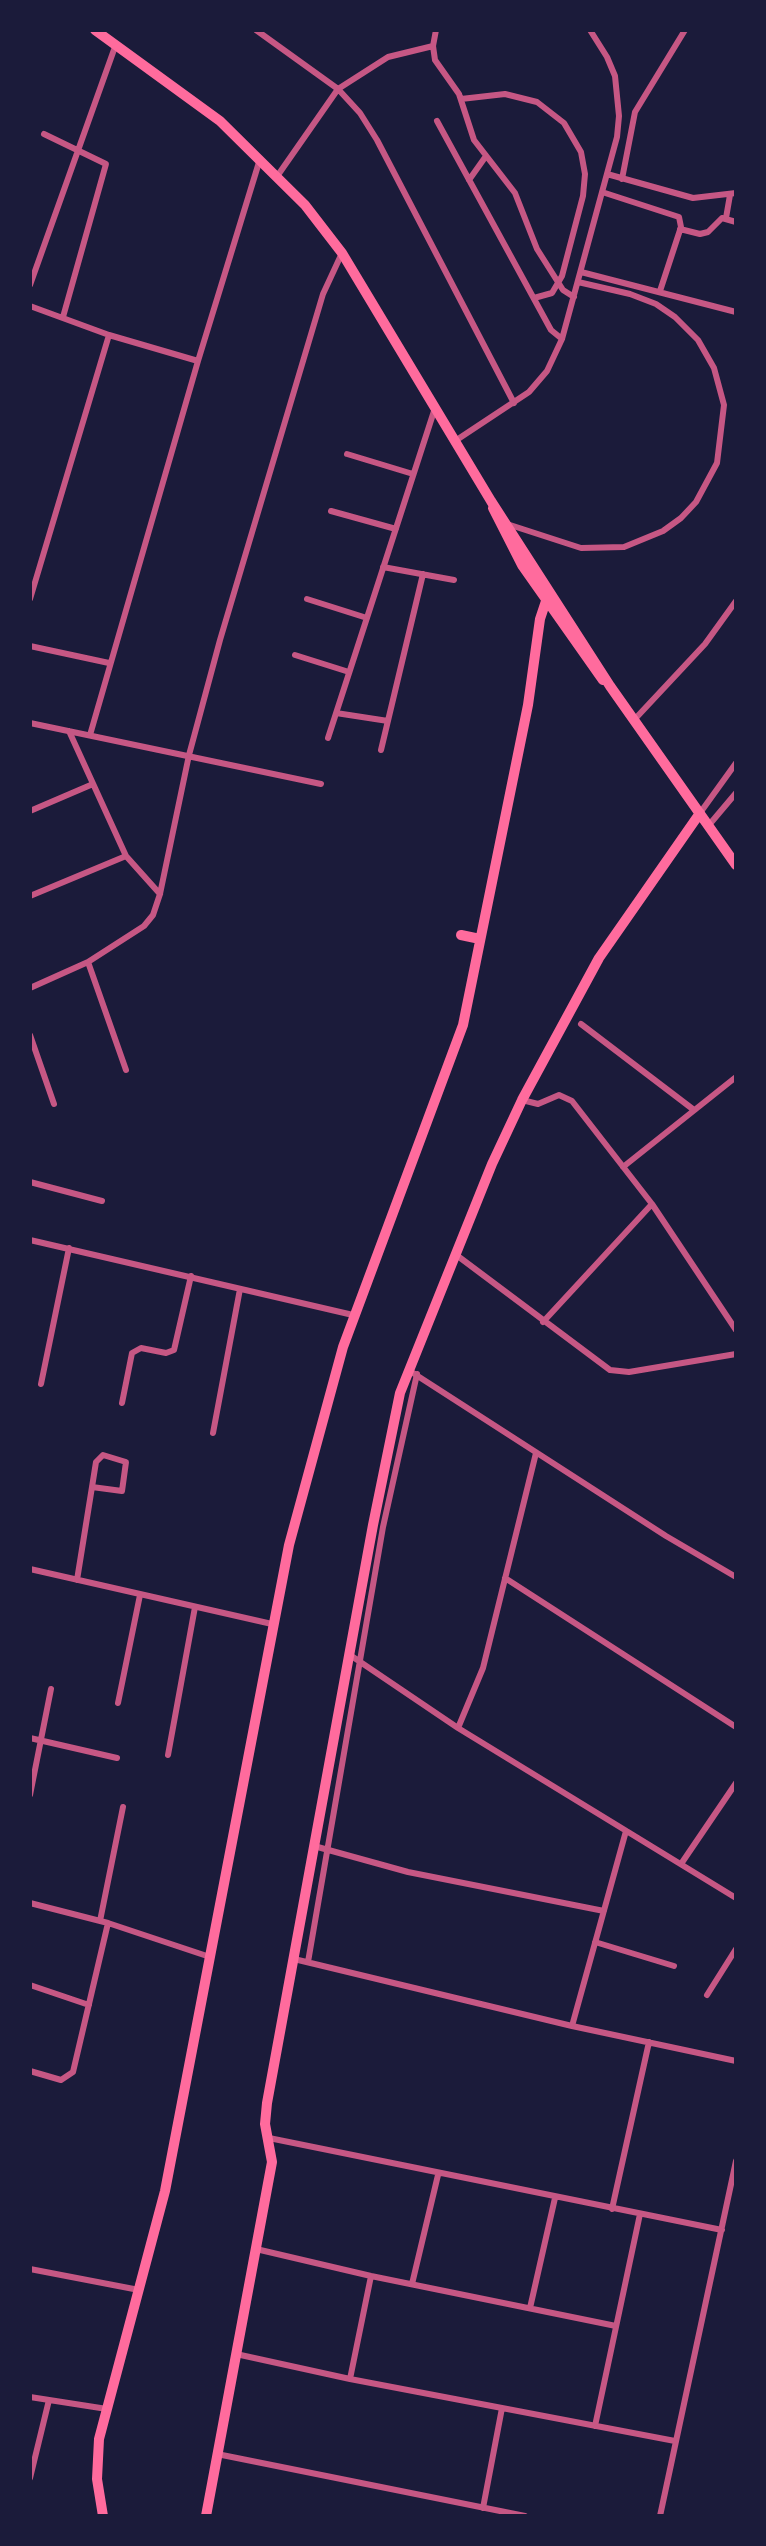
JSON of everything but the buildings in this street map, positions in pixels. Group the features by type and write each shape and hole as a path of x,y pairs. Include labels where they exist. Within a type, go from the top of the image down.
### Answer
{"main road":[{"path":"95,30 220,121 278,175 342,253 507,524 549,599"},
{"path":"491,500 502,530 599,665 610,686 736,865"},
{"path":"103,2516 97,2466 107,2409 164,2191 272,1624 323,1413 353,1315 457,1046 467,1009 526,716 540,618 549,599"},
{"path":"206,2516 272,2162 266,2110 396,1408 412,1372 454,1254 522,1100 599,958 700,813"},
{"path":"461,935 480,939"}],"street":[{"path":"256,30 338,89 360,113 377,140 514,403"},
{"path":"436,30 433,46 439,67 453,83 461,99 469,128 519,200 537,248 560,284 574,297"},
{"path":"454,440 514,403 539,382 562,339 617,137 618,96 607,57 590,30"},
{"path":"622,179 635,112 685,30"},
{"path":"30,285 116,44"},
{"path":"278,175 338,89 388,57 433,46"},
{"path":"461,99 494,94 527,98 556,115 576,142 583,163 584,185 560,284 546,296 534,298"},
{"path":"437,121 551,330 562,339"},
{"path":"44,134 103,161 106,168 63,317"},
{"path":"469,180 486,156"},
{"path":"90,735 108,663 260,158"},
{"path":"607,174 693,198 733,194 726,218"},
{"path":"602,192 676,214 681,220 660,291"},
{"path":"680,229 704,234 719,220 726,218 736,222"},
{"path":"30,988 88,962 144,926 153,915 190,755 323,294 342,253"},
{"path":"581,272 736,312"},
{"path":"507,524 581,548 624,547 653,536 681,518 696,502 717,463 724,405 714,368 698,340 675,317 648,300 578,282"},
{"path":"30,306 109,335 198,360"},
{"path":"30,599 109,335"},
{"path":"328,738 435,408"},
{"path":"347,454 414,474"},
{"path":"331,511 396,529"},
{"path":"383,567 454,580"},
{"path":"381,750 423,574"},
{"path":"307,599 367,618"},
{"path":"634,720 705,645 736,601"},
{"path":"30,646 108,663"},
{"path":"295,655 349,672"},
{"path":"336,713 388,721"},
{"path":"30,723 321,784"},
{"path":"69,731 126,856 160,894"},
{"path":"700,813 736,763"},
{"path":"30,811 93,784"},
{"path":"709,825 736,793"},
{"path":"30,896 126,856"},
{"path":"88,962 126,1070"},
{"path":"581,1024 694,1111"},
{"path":"30,1035 54,1104"},
{"path":"623,1167 736,1077"},
{"path":"522,1100 538,1104 555,1096 570,1099 652,1204 736,1330"},
{"path":"30,1182 102,1201"},
{"path":"543,1322 652,1204"},
{"path":"30,1240 353,1315"},
{"path":"41,1384 69,1248"},
{"path":"454,1254 601,1366 614,1371 629,1372 736,1354"},
{"path":"122,1404 132,1353 141,1348 166,1353 174,1350 191,1276"},
{"path":"213,1433 240,1289"},
{"path":"308,1962 412,1372 536,1453 736,1577"},
{"path":"458,1728 483,1668 536,1453"},
{"path":"77,1580 92,1487 99,1457 126,1462 122,1491 92,1487"},
{"path":"30,1569 272,1624"},
{"path":"505,1578 736,1727"},
{"path":"118,1703 140,1595"},
{"path":"168,1755 195,1607"},
{"path":"350,1655 458,1728 736,1898"},
{"path":"30,1795 51,1689"},
{"path":"30,1738 117,1758"},
{"path":"681,1864 736,1783"},
{"path":"30,2071 58,2080 71,2075 89,2004 123,1807"},
{"path":"572,2026 626,1831"},
{"path":"314,1846 408,1872 604,1911"},
{"path":"30,1903 104,1922 210,1957"},
{"path":"596,1942 674,1966"},
{"path":"707,1995 736,1949"},
{"path":"294,1959 572,2026 736,2061"},
{"path":"30,1985 89,2004"},
{"path":"612,2209 649,2042"},
{"path":"270,2138 438,2175 722,2230"},
{"path":"660,2516 736,2161"},
{"path":"412,2284 438,2175"},
{"path":"530,2308 555,2198"},
{"path":"595,2426 640,2214"},
{"path":"256,2249 371,2276 616,2326"},
{"path":"30,2269 139,2290"},
{"path":"350,2379 371,2276"},
{"path":"236,2354 350,2379 675,2441"},
{"path":"30,2397 107,2409"},
{"path":"30,2478 49,2400"},
{"path":"483,2508 502,2408"},
{"path":"217,2454 525,2516"}]}
